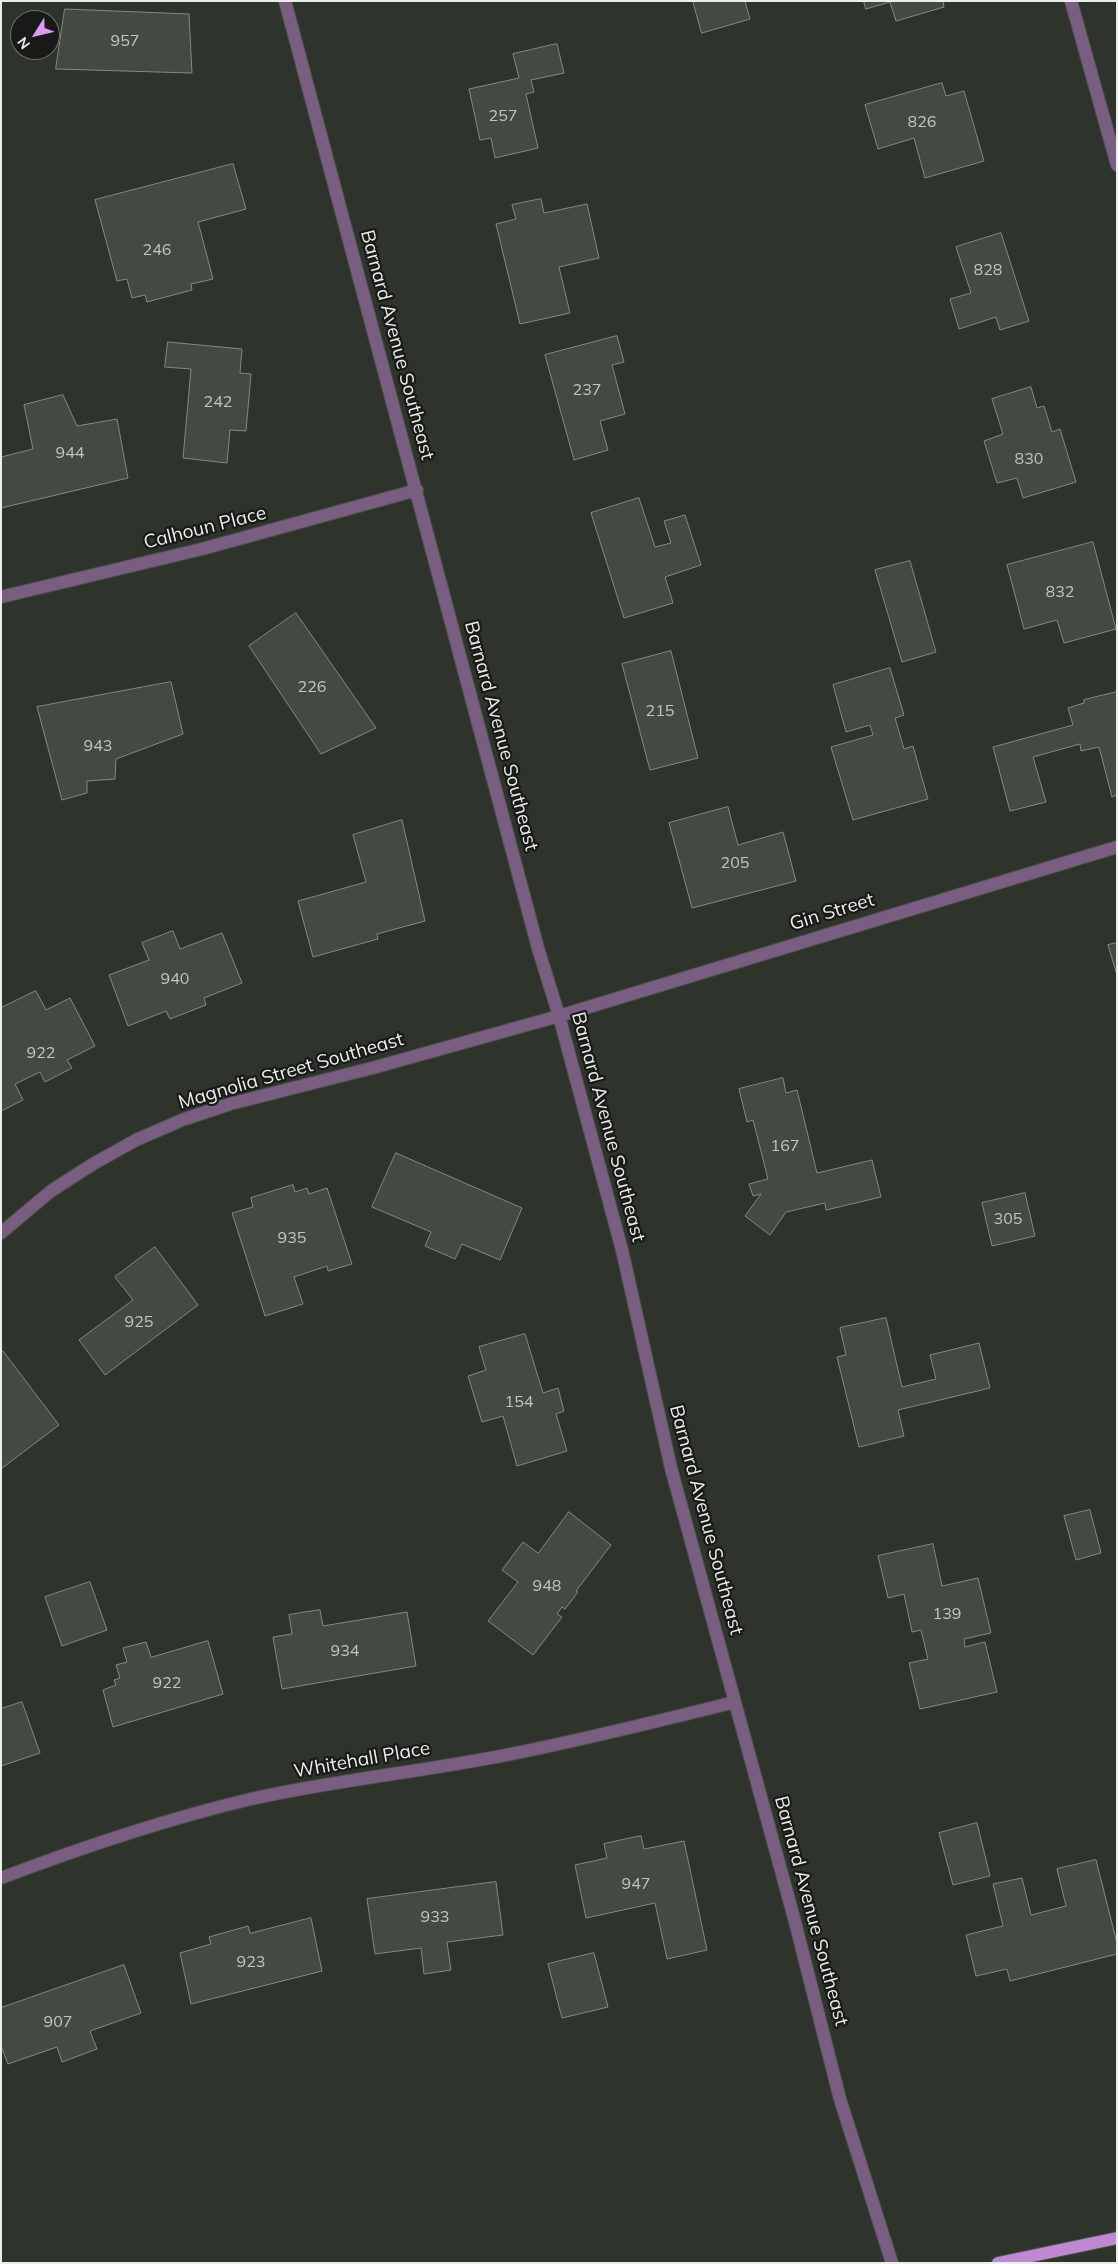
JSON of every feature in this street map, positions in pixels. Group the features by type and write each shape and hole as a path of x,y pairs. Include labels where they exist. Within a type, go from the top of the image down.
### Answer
{"main road":[{"path":"998,2263 1117,2238"}],"street":[{"name":"Barnard Avenue Southeast","path":"285,1 310,103 416,490 538,948 559,1016 622,1250 671,1468 794,1918 840,2099 892,2263"},
{"path":"1071,1 1117,165"},
{"name":"Calhoun Place","path":"1,597 202,549 416,490"},
{"name":"Gin Street","path":"559,1016 1117,847"},
{"name":"Magnolia Street Southeast","path":"1,1233 51,1191 93,1164 136,1140 182,1120 230,1104 376,1067 559,1016"},
{"name":"Whitehall Place","path":"1,1878 61,1856 173,1820 251,1799 504,1756 620,1731 735,1702"}],"building":[{"path":"693,1 745,1 750,19 702,33"},
{"path":"864,1 943,1 944,7 896,21 890,2 866,9"},
{"path":"65,9 189,14 192,73 56,69 57,60 60,60 60,42"},
{"path":"557,44 564,73 531,80 534,92 526,94 538,148 495,158 491,138 480,140 469,89 519,78 513,54"},
{"path":"942,83 946,96 964,91 984,161 925,178 914,138 878,149 865,105"},
{"path":"233,164 246,209 198,222 213,279 191,284 192,290 147,302 145,295 132,298 127,279 117,281 95,200"},
{"path":"541,199 544,213 587,204 599,258 559,267 570,313 520,324 496,224 516,219 512,205"},
{"path":"1001,233 1029,321 1000,330 996,317 959,329 950,299 971,293 956,247"},
{"path":"617,336 624,362 612,365 625,414 600,421 608,450 574,460 545,355"},
{"path":"168,342 242,349 240,373 251,374 246,431 230,430 227,463 183,458 191,369 165,367"},
{"path":"1031,387 1037,408 1044,406 1052,432 1060,429 1076,482 1023,498 1017,478 997,483 984,441 1003,434 992,399"},
{"path":"63,395 77,426 117,419 128,478 1,508 1,457 33,449 24,405"},
{"path":"639,498 655,547 671,543 664,521 685,515 701,565 665,577 673,603 624,618 591,513"},
{"path":"1093,542 1116,629 1064,643 1057,620 1024,629 1007,565"},
{"path":"910,561 936,652 902,662 875,570"},
{"path":"296,613 376,728 321,754 249,646"},
{"path":"671,651 698,758 650,770 622,664"},
{"path":"890,668 904,715 895,718 904,749 913,746 928,799 853,820 831,747 873,735 870,725 846,732 833,685"},
{"path":"171,682 183,734 116,759 115,779 87,781 87,793 62,800 37,707"},
{"path":"1117,692 1117,795 1112,797 1099,747 1081,751 1080,744 1033,757 1046,802 1010,811 993,747 1073,725 1068,708 1084,703 1084,700"},
{"path":"728,807 738,845 783,832 796,881 692,908 669,823"},
{"path":"402,820 425,921 377,934 378,939 313,957 298,901 366,882 353,835"},
{"path":"173,931 180,949 222,933 242,983 204,998 206,1005 170,1019 166,1011 128,1026 109,975 149,960 142,943"},
{"path":"1117,943 1117,975 1108,945"},
{"path":"36,991 46,1010 70,998 95,1046 67,1060 72,1068 45,1082 40,1072 15,1084 23,1100 1,1111 1,1008"},
{"path":"783,1078 786,1093 797,1090 817,1173 872,1160 881,1197 826,1210 825,1203 786,1212 770,1235 745,1216 761,1194 753,1196 749,1184 768,1179 753,1120 747,1122 739,1089"},
{"path":"396,1153 522,1208 500,1260 462,1244 455,1259 425,1246 431,1232 372,1207"},
{"path":"293,1185 295,1192 307,1188 309,1194 327,1188 352,1264 328,1271 327,1266 294,1277 303,1304 265,1316 232,1213 253,1207 251,1198"},
{"path":"1025,1193 1035,1236 992,1246 982,1203"},
{"path":"155,1247 198,1305 105,1375 79,1340 133,1300 115,1277"},
{"path":"886,1318 902,1387 936,1379 930,1355 979,1343 990,1388 898,1410 904,1436 859,1447 837,1357 846,1355 840,1328"},
{"path":"525,1334 543,1393 558,1388 564,1411 556,1414 567,1451 517,1466 503,1416 482,1422 468,1376 486,1370 479,1347"},
{"path":"3,1351 59,1425 1,1469 1,1353"},
{"path":"1090,1510 1101,1553 1076,1560 1064,1516"},
{"path":"569,1512 611,1545 576,1591 578,1592 565,1609 562,1607 557,1614 562,1617 533,1655 488,1621 518,1582 502,1570 523,1542 538,1553"},
{"path":"933,1544 942,1586 978,1578 991,1633 964,1639 965,1647 985,1642 997,1692 920,1709 909,1663 928,1659 921,1630 912,1632 904,1594 888,1598 878,1556"},
{"path":"90,1582 107,1630 62,1646 45,1597"},
{"path":"320,1610 323,1626 407,1612 416,1666 282,1689 273,1637 292,1634 289,1615"},
{"path":"208,1641 223,1694 113,1727 103,1690 116,1685 114,1680 120,1678 116,1665 127,1662 123,1648 146,1642 151,1657"},
{"path":"22,1702 40,1753 1,1766 1,1709"},
{"path":"977,1823 990,1876 953,1885 939,1833"},
{"path":"641,1836 644,1849 684,1841 707,1950 667,1959 655,1903 586,1918 575,1865 607,1858 604,1844"},
{"path":"1096,1860 1117,1943 1117,1954 1010,1981 1007,1969 976,1976 966,1935 1003,1926 993,1884 1022,1878 1031,1915 1066,1906 1057,1869"},
{"path":"496,1882 503,1935 447,1942 451,1970 424,1974 421,1948 375,1954 367,1899"},
{"path":"311,1918 322,1971 191,2004 180,1953 211,1944 209,1937 248,1926 250,1933"},
{"path":"594,1953 608,2007 562,2018 548,1964"},
{"path":"124,1965 141,2013 90,2031 97,2049 62,2062 57,2047 8,2064 1,2046 1,2008"}]}
